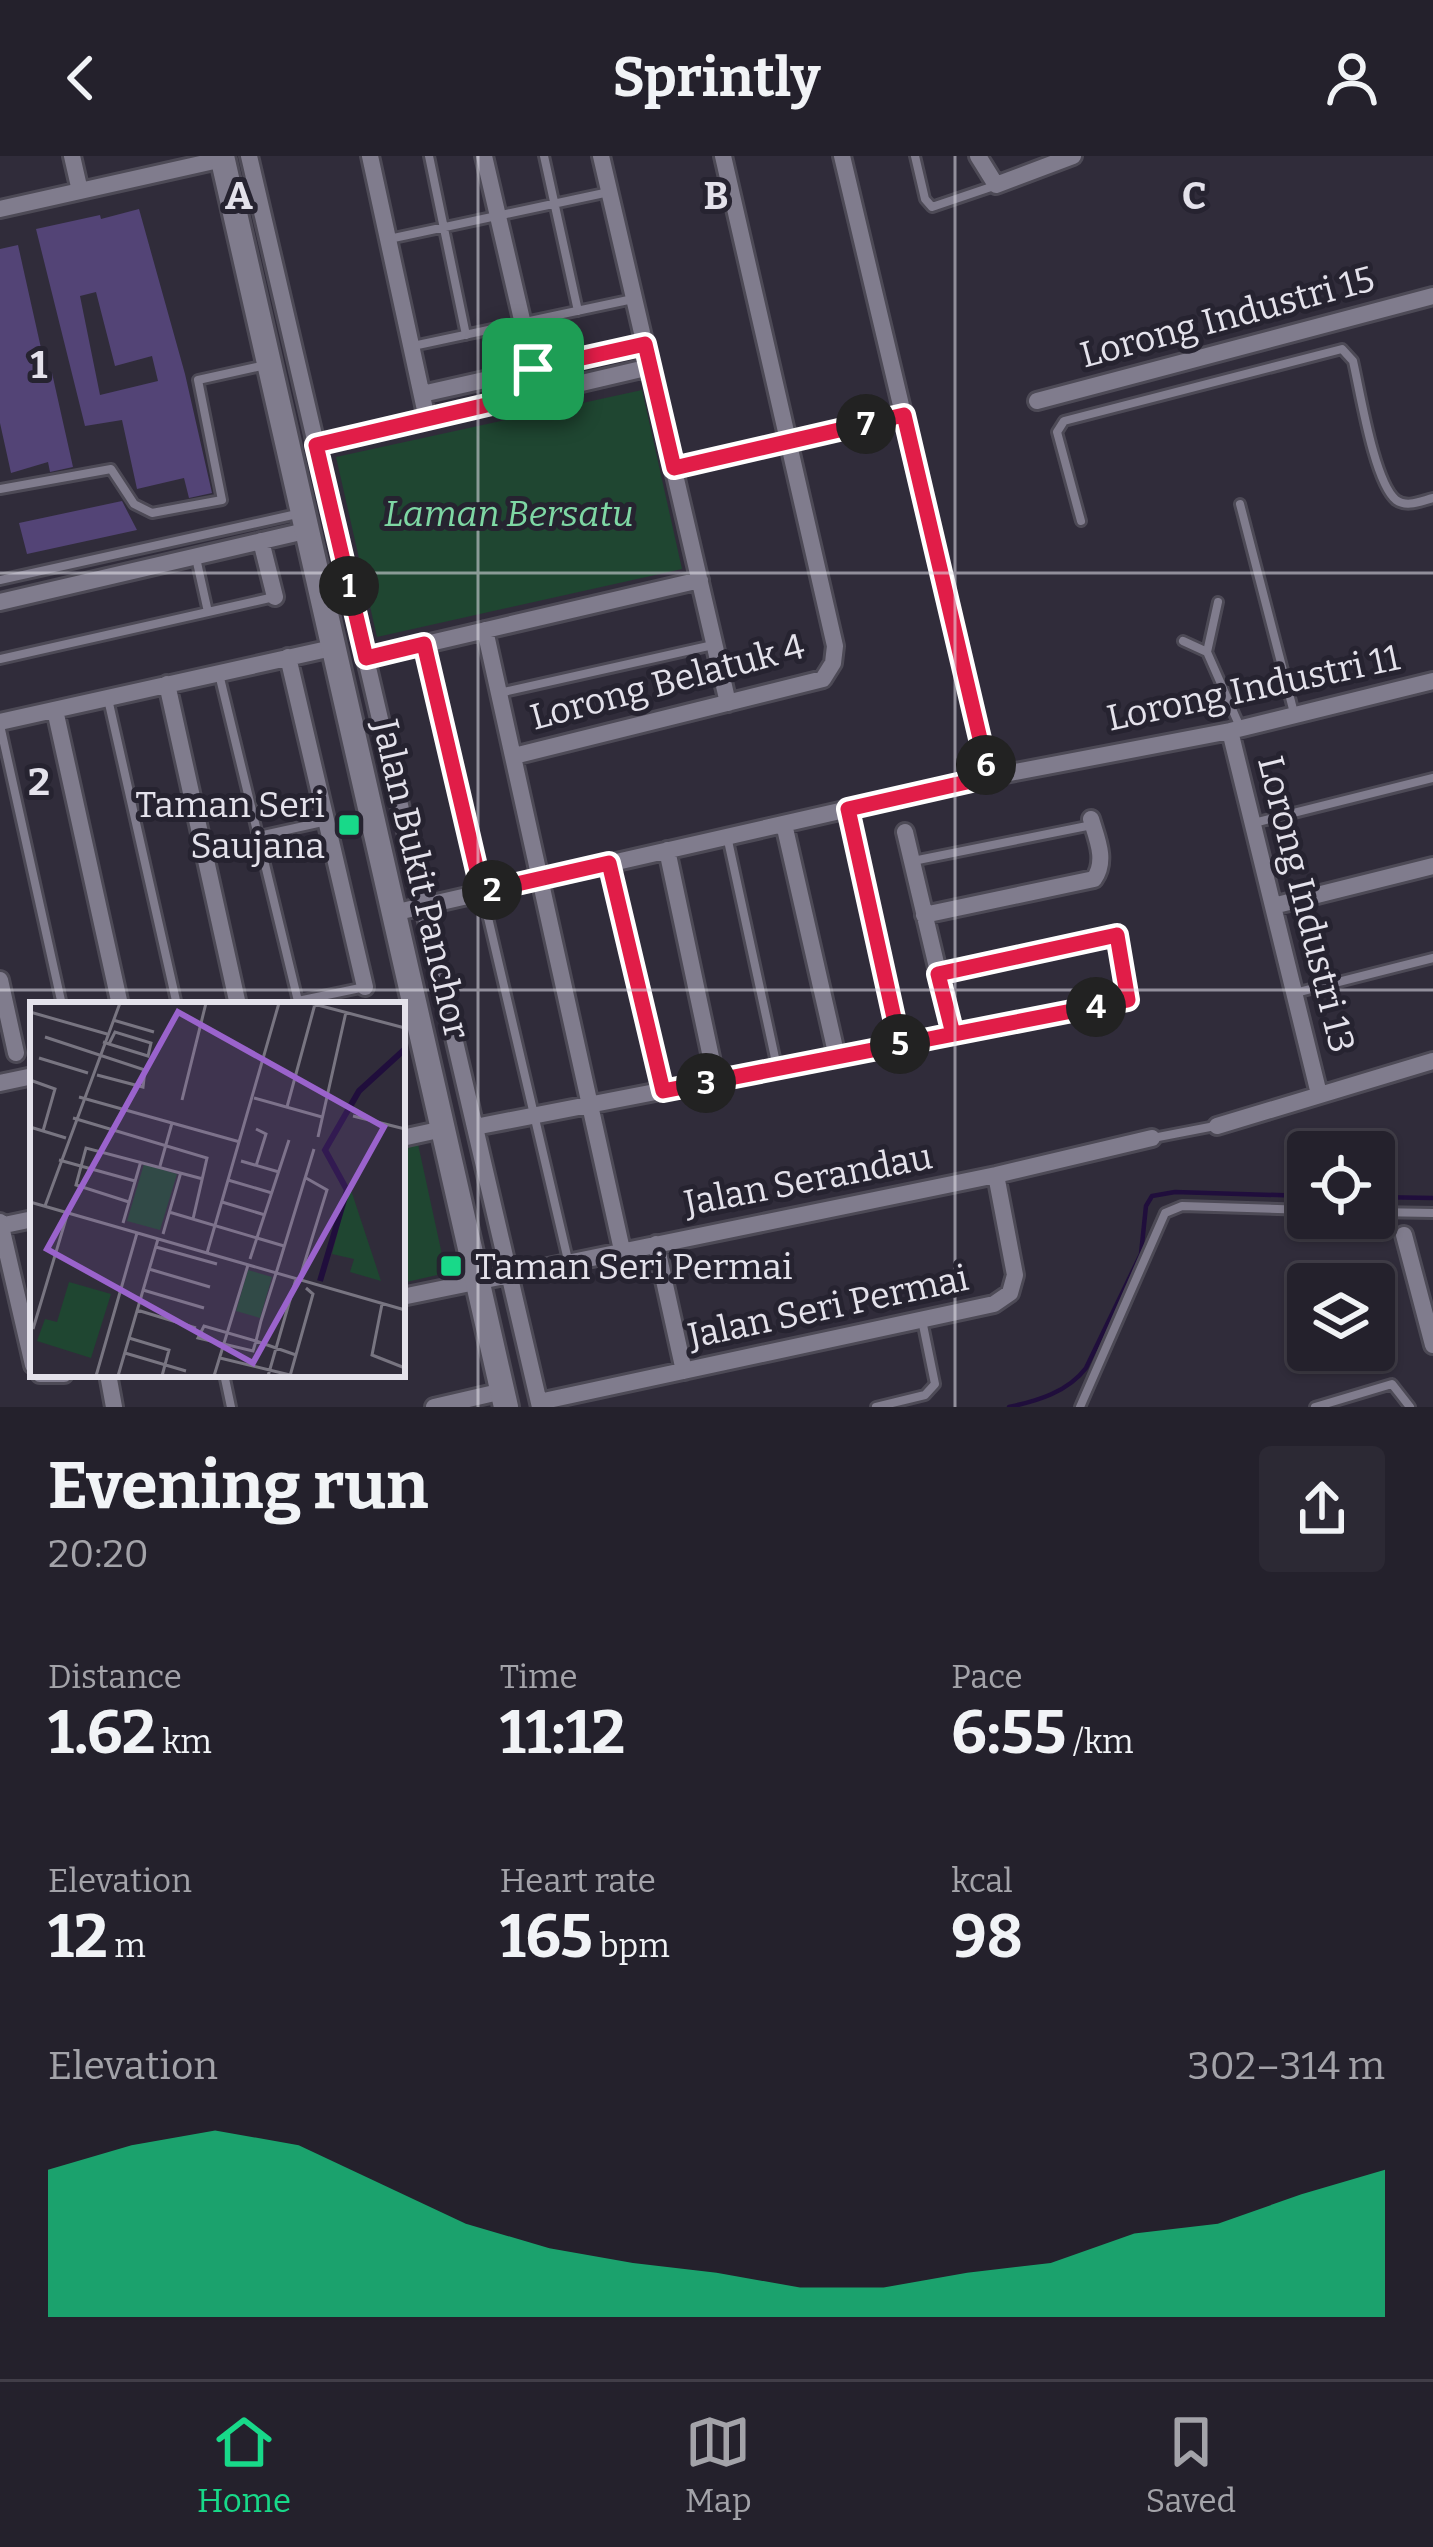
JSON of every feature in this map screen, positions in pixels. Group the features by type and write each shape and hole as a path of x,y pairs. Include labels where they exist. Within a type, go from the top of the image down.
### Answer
{"main road":[{"name":"Jalan Bukit Panchor","path":"223,158 504,1399"}],"street":[{"path":"72,156 80,191"},
{"path":"249,156 540,1404"},
{"path":"370,156 428,419"},
{"path":"484,156 538,393"},
{"path":"602,156 728,703"},
{"path":"723,156 788,442"},
{"path":"842,156 989,777"},
{"path":"978,156 996,185 1036,164 1073,156"},
{"path":"0,209 223,158"},
{"name":"Lorong Industri 15","path":"1037,400 1433,296"},
{"path":"422,394 645,344"},
{"path":"316,445 650,367"},
{"path":"674,468 904,415"},
{"name":"Lorong Belatuk 4","path":"514,756 824,679 833,664 835,646 788,442"},
{"path":"0,602 261,541 303,522"},
{"path":"261,541 274,597"},
{"path":"366,658 700,580"},
{"path":"485,630 622,1250"},
{"path":"0,723 332,648"},
{"path":"288,657 365,987"},
{"name":"Lorong Industri 11","path":"393,913 989,777 1236,730 1433,681"},
{"path":"167,685 237,1002"},
{"path":"56,710 119,1002"},
{"name":"Lorong Industri 13","path":"1236,730 1252,823 1319,1094"},
{"path":"924,915 1094,879 1101,869 1101,857 1092,822"},
{"path":"784,824 837,1057"},
{"path":"905,832 953,1034"},
{"path":"667,850 716,1081"},
{"path":"1273,906 1433,866"},
{"path":"0,980 16,1053"},
{"path":"476,1127 1128,1000"},
{"path":"1216,1126 1433,1061"},
{"path":"0,1083 30,1077"},
{"path":"405,1137 442,1129"},
{"name":"Jalan Serandau","path":"405,1296 996,1175 1152,1138"},
{"name":"Jalan Seri Permai","path":"540,1404 994,1304 1010,1293 1015,1275 996,1175"},
{"path":"30,1219 0,1224 30,1351"},
{"path":"1404,1235 1433,1345"},
{"path":"656,1244 684,1371"},
{"path":"109,1377 114,1407"},
{"path":"434,1407 504,1399"}],"lane":[{"path":"429,156 466,335"},
{"path":"544,156 578,311"},
{"path":"915,156 920,183 932,207 996,185"},
{"path":"388,239 610,192"},
{"path":"412,346 634,299"},
{"path":"1081,521 1057,432 1064,421 1342,350 1353,361 1381,474 1394,499 1407,505 1433,498"},
{"path":"0,488 111,469 134,504 152,512 222,500 198,380 267,364"},
{"path":"1240,504 1295,715"},
{"path":"0,580 303,522"},
{"path":"196,556 208,612"},
{"path":"0,659 274,597"},
{"path":"1218,602 1207,652 1236,730"},
{"path":"1183,641 1207,652"},
{"path":"424,644 569,1261"},
{"path":"499,693 714,645"},
{"path":"219,672 298,1001 365,987"},
{"path":"107,698 176,1002"},
{"path":"0,723 61,1002"},
{"path":"1252,823 1433,778"},
{"path":"848,809 900,1045"},
{"path":"259,836 327,821"},
{"path":"911,861 1092,822"},
{"path":"727,836 778,1069"},
{"path":"609,863 663,1091"},
{"path":"938,974 1117,935 1128,1000"},
{"path":"1294,993 1433,958"},
{"path":"1152,1138 1216,1126"},
{"path":"1080,1407 1165,1214 1182,1206 1287,1209"},
{"path":"1395,1213 1433,1214"},
{"path":"876,1407 925,1395 934,1384 922,1320"},
{"path":"225,1377 231,1407"},
{"path":"1316,1407 1392,1384 1410,1407"}],"green space":[{"name":"Laman Bersatu","path":"642,390 682,569 377,637 336,457"},
{"path":"418,1144 446,1273 405,1282 405,1147"}],"building":[{"path":"139,209 212,493 189,498 184,478 137,489 122,420 85,426 36,229 100,215 101,219","holes":["96,292 115,366 152,356 158,381 100,395 80,296"]},
{"path":"18,245 73,467 50,472 48,462 11,473 0,423 0,249"},
{"path":"122,501 137,530 27,554 19,523"}],"waterway":[{"path":"1009,1407 1061,1389 1086,1368 1141,1254 1146,1206 1152,1196 1175,1192 1287,1195"},
{"path":"1395,1197 1433,1198"}],"place":[{"name":"Taman Seri Saujana","path":"349,825"},
{"name":"Taman Seri Permai","path":"451,1266"}],"route":[{"path":"533,369 538,393 316,445 366,658 424,644 482,892 609,863 663,1091 900,1045 1128,1000 1117,935 938,974 953,1034 900,1045 848,809 989,777 904,415 674,468 645,344 533,369"}]}
